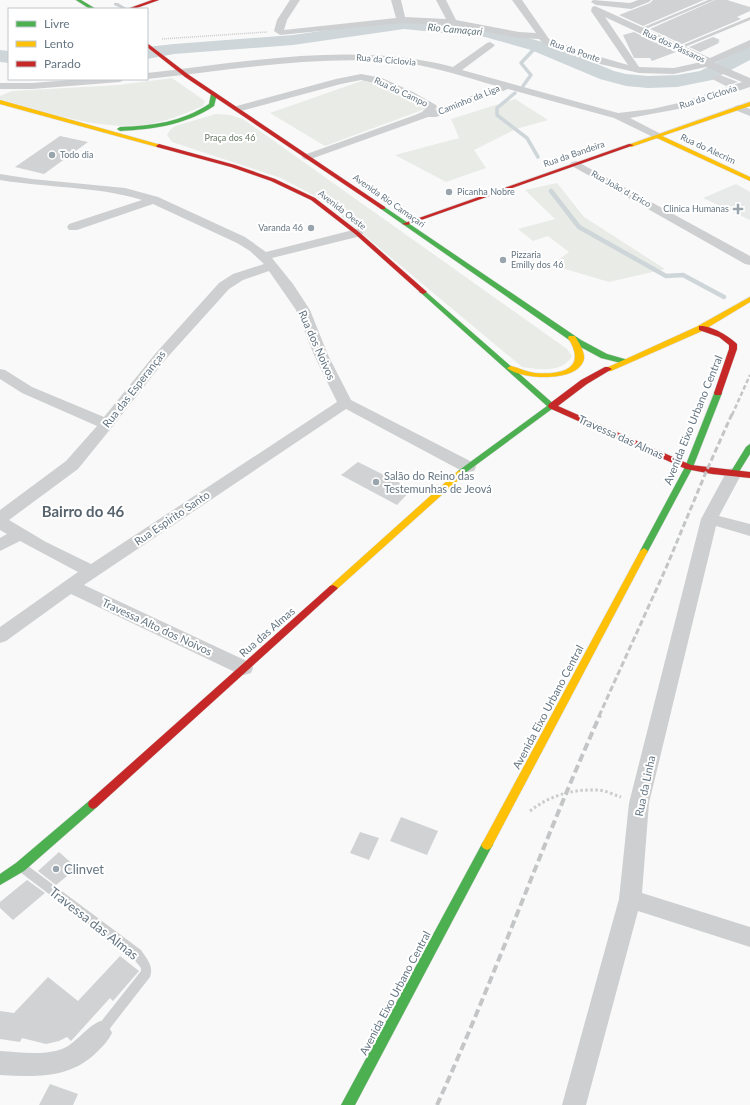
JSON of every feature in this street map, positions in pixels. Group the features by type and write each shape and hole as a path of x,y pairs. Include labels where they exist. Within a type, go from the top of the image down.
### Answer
{"street":[{"path":"78,0 92,8"},
{"path":"132,8 157,0"},
{"path":"279,31 282,20 294,0"},
{"path":"396,0 401,20"},
{"path":"441,0 452,22"},
{"path":"516,0 542,36"},
{"path":"593,3 631,6 646,0"},
{"path":"593,3 635,68"},
{"name":"Rua dos Pássaros","path":"593,3 639,30 750,83"},
{"name":"Rua da Ponte","path":"279,31 288,34 401,20 452,22 519,35 542,36 546,42 600,60 647,70 690,69 711,64 750,43"},
{"path":"454,71 490,45"},
{"name":"Avenida Rio Camaçari","path":"148,47 182,73 308,156 572,338 592,351 609,358 625,362"},
{"name":"Rua da Ciclovia","path":"148,76 301,60 367,56 414,61 618,116 657,136"},
{"name":"Rua do Campo","path":"241,111 340,80 361,77 378,80 409,94 432,107 426,114 419,117 308,156"},
{"path":"0,86 12,87 55,85 109,80"},
{"name":"Rua da Ciclovia","path":"618,116 637,115 671,109 728,92 750,83"},
{"name":"Caminho da Liga","path":"432,115 506,86"},
{"path":"0,92 12,87"},
{"path":"201,113 212,105 214,94"},
{"name":"Avenida Oeste","path":"0,102 177,150 254,173 293,188 313,199 357,233 552,406"},
{"name":"Rua da Bandeira","path":"405,224 750,104"},
{"path":"740,108 750,113"},
{"path":"91,127 128,129 163,126 201,113 241,111"},
{"path":"163,126 158,130 157,135 159,139 177,150"},
{"name":"Rua do Alecrim","path":"657,136 750,179"},
{"name":"Rua João d 'Erico","path":"576,164 750,261"},
{"name":"Rua dos Noivos","path":"0,177 32,182 121,190 154,200 241,240 254,248 288,286 303,310 321,355 345,403"},
{"path":"73,227 154,200"},
{"name":"Rua das Esperanças","path":"0,518 72,465 107,424 160,357 224,286 267,261 357,233"},
{"path":"552,406 569,391 606,368 625,362 702,328 750,299"},
{"name":"Avenida Eixo Urbano Central","path":"348,1105 689,467 724,382 733,349 733,344 722,335 702,328"},
{"path":"505,365 526,374 537,376 547,376 568,370 574,367 580,358 579,352 572,338"},
{"path":"0,373 27,390 107,424"},
{"path":"345,403 468,467"},
{"name":"Rua Espirito Santo","path":"0,636 70,586 345,403"},
{"name":"Travessa das Almas","path":"552,406 689,467 706,472 742,474"},
{"name":"Rua das Almas","path":"0,880 20,867 112,787 468,467 552,406"},
{"path":"742,474 750,447"},
{"name":"Rua da Linha","path":"574,1105 630,899 639,803 709,519 742,474"},
{"path":"709,519 750,530"},
{"path":"0,522 91,572"},
{"path":"0,545 20,534"},
{"name":"Travessa Alto dos Noivos","path":"70,586 244,668"},
{"path":"630,899 750,937"},
{"name":"Travessa das Almas","path":"0,1063 39,1065 55,1063 75,1055 100,1033"}],"lane":[{"name":"Rua dos Pássaros","path":"639,30 712,0"},
{"path":"116,4 124,8"},
{"path":"678,48 750,18"},
{"name":"Travessa das Almas","path":"20,867 137,954 146,966 146,973 100,1033"}],"path":[{"path":"162,38 279,31"},
{"path":"506,810 529,812 543,801 565,794 598,790 639,803"}],"shaded area":[{"name":"Clinica Humanas","path":"736,184 750,192 750,220 703,198"}],"green space":[{"path":"172,78 205,101 203,106 166,120 142,125 106,125 88,122 52,114 0,99 0,96 12,91 119,85"},
{"path":"367,79 425,109 325,146 270,113"},
{"path":"515,99 548,120 516,129 474,150 486,168 446,182 395,155 459,138 451,119"},
{"name":"Praça dos 46","path":"216,114 230,115 243,119 567,349 572,356 568,362 562,366 549,369 522,367 322,200 281,178 172,142 167,135 175,126"},
{"path":"557,183 584,217 665,269 609,282 552,265 569,252 548,236 533,241 518,229 555,219 525,190"}],"building":[{"path":"653,0 704,0 643,26 619,15 650,3"},
{"path":"715,0 727,0 750,7 750,11 737,17 741,19 682,44 650,29"},
{"path":"634,32 676,52 652,61 650,58 634,58 623,35"},
{"path":"713,37 720,40 718,41 720,42 700,52 689,47"},
{"path":"720,75 738,82 726,86 710,78"},
{"name":"Todo dia","path":"60,136 88,142 44,174 15,167"},
{"name":"Salão do Reino das Testemunhas de Jeová","path":"358,462 412,489 397,505 341,475"},
{"path":"401,817 438,831 427,855 390,841"},
{"path":"360,832 379,838 369,860 350,853"},
{"name":"Clinvet","path":"59,852 77,868 56,885 38,871"},
{"path":"27,880 45,893 13,920 0,908 0,902"},
{"path":"120,956 139,971 113,1001 110,998 71,1041 67,1037 59,1041 46,1044 22,1038 20,1042 0,1039 0,1011 14,1013 48,977 78,1001"},
{"path":"50,1084 78,1094 73,1105 39,1105"}],"waterway":[{"name":"Rio Camaçari","path":"148,53 174,49 293,40 404,24 486,32 537,46 607,75 626,80 648,82 677,81 705,76 750,53"},
{"path":"523,86 531,75 521,63 537,46"},
{"name":"Rio Camaçari","path":"0,56 8,57"},
{"path":"515,93 497,108 497,115 527,138 538,157"},
{"path":"551,191 579,227 666,276 683,275 724,297"}],"railway":[{"path":"732,415 750,375"},
{"path":"599,716 666,568 732,414"},
{"path":"437,1105 479,1008 558,812 600,715"}],"traffic: fast":[{"path":"78,0 92,8"},
{"path":"120,129 144,128 168,124 191,117 212,105 214,94"},
{"path":"383,208 578,342 604,356 625,362"},
{"path":"423,292 552,406 461,473"},
{"path":"644,551 689,467 718,393"},
{"path":"734,473 750,447"},
{"path":"0,880 20,867 93,804"},
{"path":"348,1105 487,845"}],"traffic: slow":[{"path":"0,102 159,146"},
{"path":"631,145 750,104"},
{"path":"657,136 750,179"},
{"path":"608,369 699,329 750,299"},
{"path":"511,368 535,375 547,375 568,371 574,368 580,359 579,350 572,338"},
{"path":"333,588 461,473"},
{"path":"487,845 644,551"}],"traffic: jam":[{"path":"132,8 157,0"},
{"path":"148,46 187,76 383,208"},
{"path":"405,224 631,145"},
{"path":"159,146 233,166 273,180 313,199 357,233 423,292"},
{"path":"702,328 722,335 733,344 733,349 718,393"},
{"path":"608,369 584,382 552,406 689,467 750,475"},
{"path":"93,804 333,588"}],"place":[{"name":"Todo dia","path":"52,155"},
{"name":"Picanha Nobre","path":"449,192"},
{"name":"Clinica Humanas","path":"738,209"},
{"name":"Varanda 46","path":"311,228"},
{"name":"Pizzaria Emilly dos 46","path":"503,260"},
{"name":"Salão do Reino das Testemunhas de Jeová","path":"376,482"},
{"name":"Clinvet","path":"56,869"}],"district":[{"name":"Bairro do 46","path":"83,512"}]}
